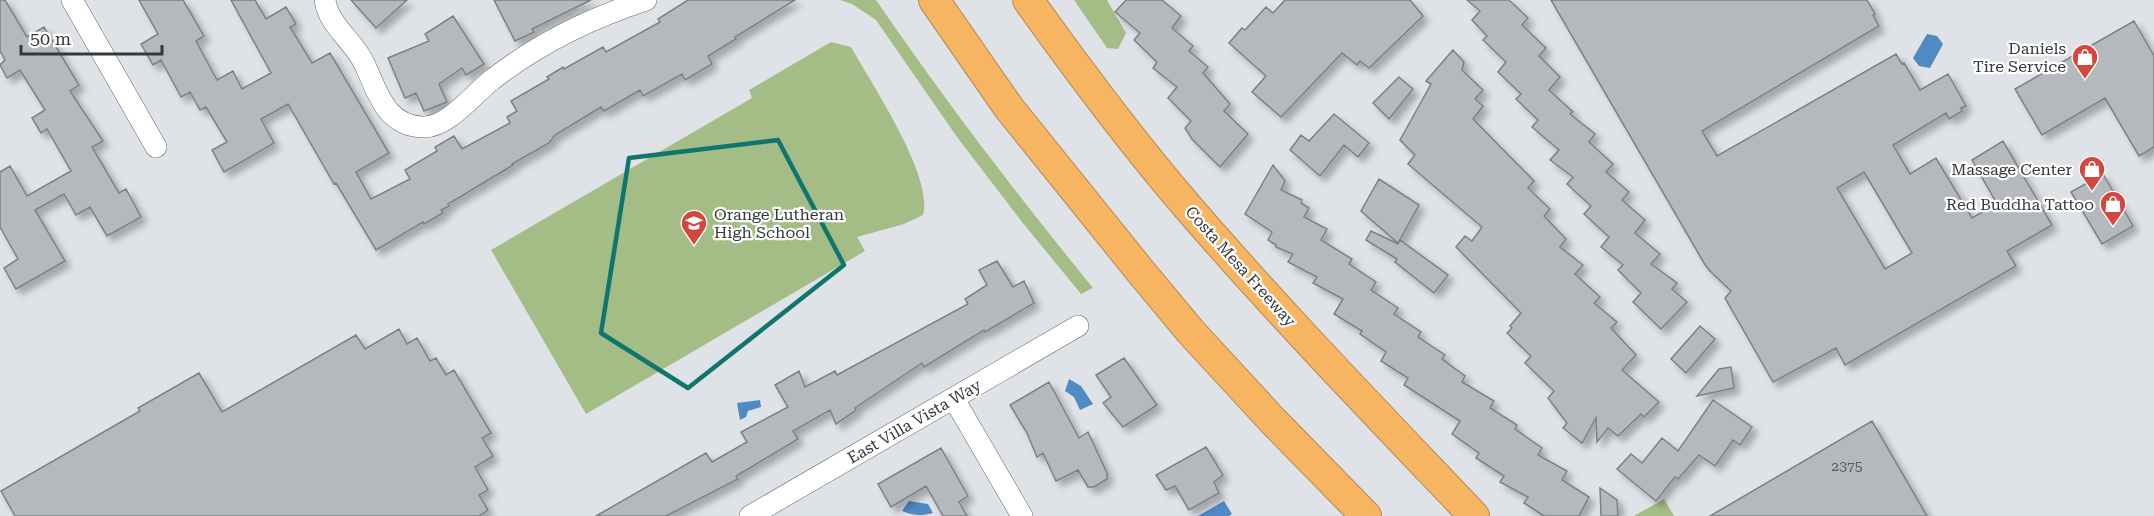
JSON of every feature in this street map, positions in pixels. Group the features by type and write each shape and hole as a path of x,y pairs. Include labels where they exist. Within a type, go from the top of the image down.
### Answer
{"highway":[{"path":"934,0 1010,108 1191,332 1273,421 1366,516"},
{"name":"Costa Mesa Freeway","path":"1028,0 1082,75 1186,205 1300,332 1474,516"}],"street":[{"path":"72,0 156,147"},
{"path":"325,0 333,21 362,58 385,109 405,123 424,127 444,120 490,81 534,50 576,29 646,0"},
{"name":"East Villa Vista Way","path":"750,516 1078,326"},
{"path":"954,399 1022,516"}],"highlighted area":[{"path":"778,140 844,265 688,388 601,333 629,158"}],"green space":[{"path":"840,0 876,0 982,146 1093,288 1081,294 1022,222 957,137 876,20 852,4"},
{"path":"1074,0 1107,0 1126,33 1118,49 1107,48"},
{"path":"831,42 851,47 899,130 919,177 924,198 923,215 904,224 857,237 865,251 586,414 491,250 752,98 749,90"},
{"path":"1664,499 1674,516 1634,516"}],"water":[{"path":"1927,34 1937,36 1943,44 1930,68 1919,66 1913,58"},
{"path":"1069,379 1081,386 1093,404 1080,410 1074,397 1065,391"},
{"path":"760,400 761,407 748,411 746,417 740,420 737,403"},
{"path":"909,501 928,504 933,513 918,515 902,511"},
{"path":"1224,501 1232,514 1229,516 1198,516"}],"building":[{"path":"0,0 5,0 27,37 44,27 79,85 70,91 103,141 92,147 119,193 126,189 141,217 107,236 90,207 76,215 64,194 35,210 65,261 16,289 4,268 18,259 0,227 0,172 10,166 27,196 71,171 47,129 41,133 32,118 45,110 20,70 7,78 0,65 5,60 0,51"},
{"path":"139,0 183,0 204,36 196,41 217,80 233,71 242,89 271,73 231,0 255,0 266,19 286,7 296,24 290,27 312,63 330,53 389,153 356,172 371,199 410,179 405,170 437,151 435,147 454,136 462,149 510,123 507,117 517,111 511,101 549,79 547,77 563,67 564,69 603,47 606,52 660,22 658,19 688,0 795,0 708,56 712,64 685,80 682,74 643,96 640,90 604,111 601,107 555,135 549,143 448,204 449,206 441,210 443,213 376,250 336,183 334,184 288,104 261,119 274,143 224,172 212,150 227,142 206,107 200,110 190,92 181,97 161,60 153,65 141,44 158,34"},
{"path":"351,0 407,0 376,28"},
{"path":"494,0 591,0 532,29 534,32 515,41"},
{"path":"1126,0 1162,0 1181,16 1172,28 1193,46 1189,51 1208,67 1203,73 1230,104 1224,111 1248,134 1220,167 1192,139 1185,128 1191,121 1168,98 1177,87 1153,68 1157,62 1134,40 1140,33 1115,12"},
{"path":"1285,0 1410,0 1423,16 1369,68 1360,61 1357,65 1342,53 1281,117 1252,92 1266,76 1229,43 1242,28 1245,30 1266,7 1273,13"},
{"path":"1467,0 1509,0 1528,18 1522,25 1546,48 1539,56 1560,77 1549,90 1573,112 1570,114 1595,134 1589,142 1613,164 1606,172 1629,192 1622,200 1645,220 1635,233 1660,254 1651,264 1677,283 1672,289 1687,302 1661,329 1633,302 1641,293 1618,270 1623,265 1601,247 1609,237 1584,214 1591,206 1567,184 1573,177 1550,160 1559,150 1532,127 1538,120 1516,99 1521,94 1498,72 1506,62 1483,40 1487,36 1472,20 1480,11"},
{"path":"1551,0 1867,0 1879,26 1702,131 1717,156 1896,54 1920,90 1948,74 1966,106 1949,119 1946,113 1893,145 1910,174 1936,158 1972,218 1997,204 1972,160 2003,141 2052,225 2007,251 2016,266 1845,365 1836,348 1773,382 1725,298 1731,291 1704,263","holes":["1864,172 1912,253 1885,269 1837,188"]},
{"path":"453,16 484,64 466,75 462,68 439,84 447,102 424,111 416,93 405,98 388,58 429,41 425,34"},
{"name":"Daniels Tire Service","path":"2134,21 2154,56 2154,147 2139,156 2105,98 2042,135 2015,89"},
{"path":"1453,50 1464,62 1462,70 1483,90 1475,99 1483,106 1473,119 1534,181 1528,188 1550,209 1544,216 1566,239 1560,247 1583,265 1575,274 1600,297 1594,303 1617,322 1611,328 1636,355 1622,370 1659,402 1644,417 1641,414 1618,436 1608,428 1597,442 1596,418 1582,443 1563,428 1567,423 1548,398 1554,391 1525,363 1531,356 1507,333 1521,313 1456,247 1465,236 1472,241 1482,227 1408,164 1415,155 1400,140 1431,84 1426,81"},
{"path":"1399,77 1413,89 1389,119 1373,103"},
{"path":"1334,114 1369,143 1358,157 1344,145 1320,176 1290,150 1301,135 1309,141"},
{"path":"1273,165 1285,181 1281,190 1302,200 1301,203 1309,208 1304,217 1327,229 1321,240 1352,259 1349,264 1376,282 1371,290 1398,308 1394,314 1421,332 1418,337 1445,355 1442,359 1465,376 1462,382 1494,401 1490,408 1517,425 1515,429 1542,448 1538,455 1567,471 1562,480 1589,497 1579,516 1544,516 1524,503 1528,497 1500,482 1504,476 1476,458 1479,453 1452,434 1460,421 1404,385 1408,378 1381,361 1386,352 1360,334 1362,331 1334,314 1343,299 1313,283 1317,277 1288,262 1293,254 1276,247 1268,240 1272,232 1245,214"},
{"path":"2103,174 2133,226 2102,244 2071,192"},
{"path":"1379,179 1419,205 1398,243 1361,211"},
{"path":"1371,231 1398,244 1400,240 1448,275 1434,293 1395,262 1397,259 1366,240"},
{"path":"997,261 1013,287 1024,281 1034,303 985,332 984,330 924,367 922,363 855,408 856,410 836,424 830,410 793,431 798,439 736,476 738,479 666,516 596,516 706,453 712,462 747,442 741,432 788,407 775,385 799,371 805,387 835,371 837,375 968,304 965,299 987,285 979,270"},
{"path":"1700,326 1715,339 1686,373 1671,359"},
{"path":"399,329 407,344 417,338 430,361 436,358 446,375 454,370 491,433 482,438 493,456 475,467 488,490 479,495 488,510 479,516 15,516 1,491 140,411 138,408 199,373 222,412 356,335 365,349"},
{"path":"1124,358 1157,405 1123,427 1103,403 1111,397 1096,375"},
{"path":"1731,367 1734,388 1697,396 1719,369"},
{"path":"1049,382 1079,438 1088,432 1107,473 1107,479 1094,487 1088,487 1078,470 1056,481 1043,453 1037,457 1027,433 1010,405"},
{"path":"1713,400 1752,427 1740,445 1733,440 1715,466 1699,455 1678,479 1675,477 1656,501 1617,469 1631,454 1642,463 1662,438 1678,451"},
{"path":"1872,421 1927,516 1710,516"},
{"path":"1206,447 1223,475 1214,482 1219,493 1189,510 1175,486 1166,490 1156,475"},
{"path":"941,448 968,496 959,502 967,516 943,516 926,486 891,507 878,484"},
{"path":"1600,488 1617,500 1618,516 1601,516"}],"place":[{"name":"Daniels Tire Service","path":"2085,80"},
{"name":"Massage Center","path":"2092,192"},
{"name":"Red Buddha Tattoo","path":"2113,227"},
{"name":"Orange Lutheran High School","path":"694,246"}]}
